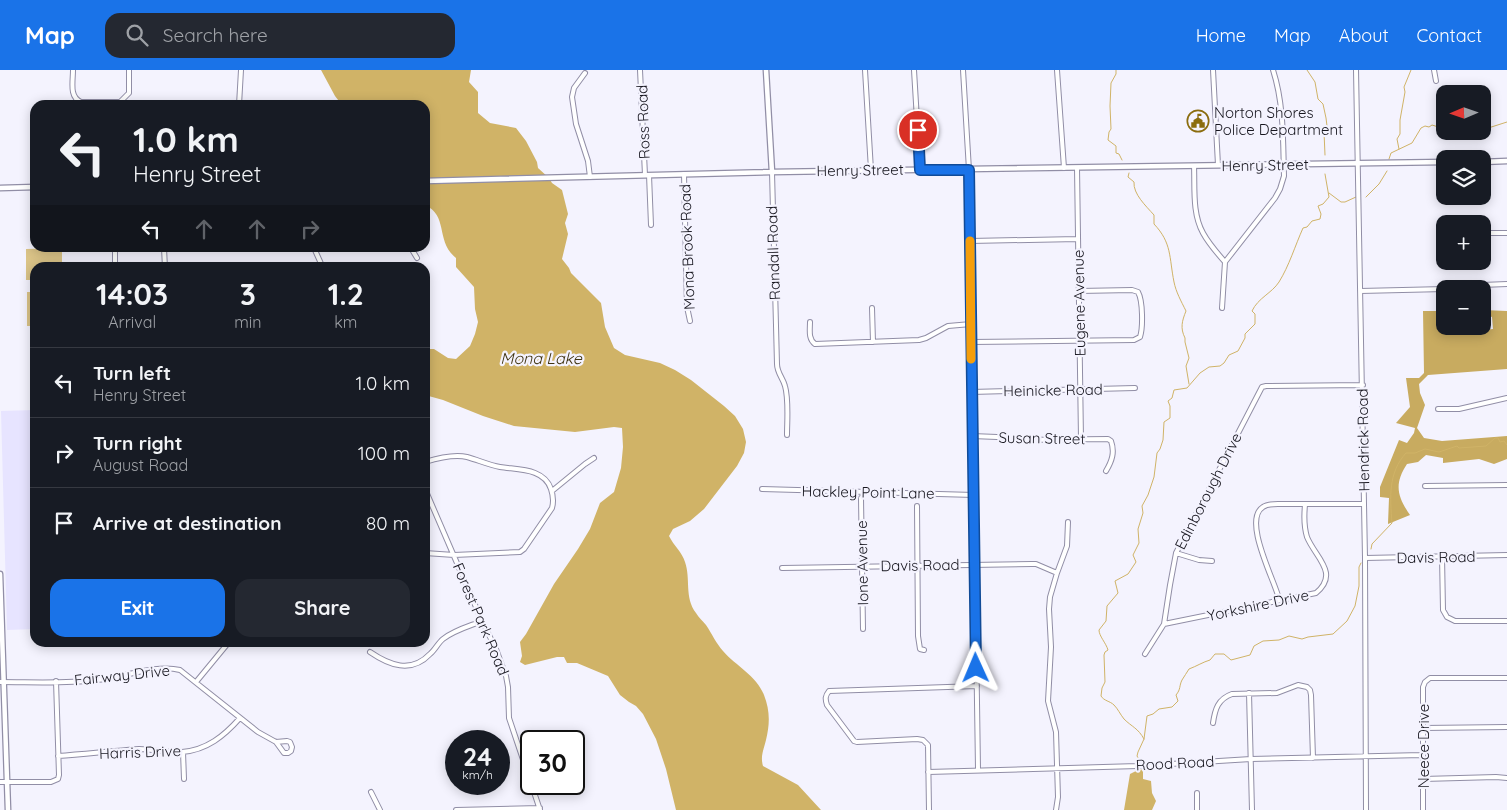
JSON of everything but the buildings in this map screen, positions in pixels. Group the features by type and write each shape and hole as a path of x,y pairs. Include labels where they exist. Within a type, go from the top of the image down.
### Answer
{"street":[{"path":"73,70 73,94 76,100"},
{"path":"122,100 129,93 129,70"},
{"path":"238,100 241,70"},
{"name":"Ross Road","path":"640,70 651,225"},
{"name":"Randall Road","path":"766,70 772,172 776,364 778,374 786,390 787,435"},
{"path":"865,70 871,170"},
{"path":"914,70 920,170"},
{"path":"963,70 969,170 978,770"},
{"path":"1057,70 1064,168"},
{"path":"1213,70 1218,166"},
{"path":"1222,308 1225,262 1276,198 1283,183 1281,104 1273,70"},
{"name":"Hendrick Road","path":"1356,70 1365,558 1366,810"},
{"path":"1434,70 1436,80"},
{"path":"585,73 574,88 572,98 576,124 588,161 590,177"},
{"name":"Henry Street","path":"430,181 871,170 1436,162"},
{"path":"1491,162 1507,162"},
{"path":"1194,166 1195,212 1207,240 1225,262"},
{"name":"Eugene Avenue","path":"1077,168 1081,439"},
{"name":"Mona Brook Road","path":"684,174 687,307 690,321"},
{"path":"0,188 30,187"},
{"path":"1491,233 1507,233"},
{"path":"970,241 1078,239"},
{"path":"413,252 417,258"},
{"path":"1491,285 1507,284"},
{"path":"1360,291 1436,289"},
{"path":"971,342 1134,340 1140,337 1142,331 1140,296 1138,292 1132,290 1079,291"},
{"path":"872,308 873,342"},
{"path":"810,322 810,337 815,344 919,340 948,326 970,324"},
{"name":"Edinborough Drive","path":"1145,654 1164,624 1176,553 1262,387 1362,385"},
{"name":"Heinicke Road","path":"971,392 1135,388"},
{"path":"1438,409 1459,410 1507,398"},
{"name":"Susan Street","path":"972,436 1016,440 1108,439 1111,441 1113,452 1106,471"},
{"path":"430,461 459,456 491,465 536,473 547,481 552,491 553,503 552,508 520,552 454,555 430,553"},
{"path":"552,491 594,458"},
{"path":"1425,486 1507,485"},
{"name":"Hackley Point Lane","path":"762,489 974,495"},
{"name":"Ione Avenue","path":"861,498 863,629"},
{"name":"Forest Park Road","path":"430,500 496,649 506,676 510,721 540,809"},
{"path":"1279,599 1259,543 1256,514 1263,507 1269,505 1364,504"},
{"name":"Yorkshire Drive","path":"1164,624 1279,599 1310,595 1316,592 1326,583 1327,574 1306,534 1305,505"},
{"path":"916,506 918,636 920,649 924,650"},
{"path":"1056,810 1058,768 1056,732 1048,701 1051,648 1050,596 1056,573 1067,546 1068,522"},
{"path":"1176,553 1199,560 1212,561"},
{"path":"1442,556 1443,610 1447,617 1455,621 1507,621"},
{"name":"Davis Road","path":"1365,558 1507,556"},
{"name":"Davis Road","path":"782,568 1036,564 1056,573"},
{"path":"0,574 2,682 8,810"},
{"path":"370,652 392,664 399,666 412,665 426,659 443,639 482,621"},
{"path":"196,682 224,647"},
{"name":"Fairway Drive","path":"2,682 98,680 170,668 180,670 258,732 276,742"},
{"name":"Neece Drive","path":"1423,810 1423,687 1425,682 1430,678 1507,678"},
{"path":"0,782 51,782 56,780 59,775 56,681"},
{"path":"1213,723 1214,711 1218,702 1225,696 1277,692 1298,685 1307,686 1312,695 1313,758"},
{"path":"929,810 928,745 923,740 917,739 854,741 827,704 826,694 829,691 977,686"},
{"path":"1249,693 1252,810"},
{"name":"Harris Drive","path":"58,756 145,749 183,752 200,748 218,739 228,732 240,718"},
{"path":"1423,728 1507,727"},
{"path":"183,752 184,779"},
{"name":"Rood Road","path":"928,772 1138,766 1251,759 1422,755"},
{"path":"1423,779 1507,778"},
{"path":"371,792 380,810"},
{"path":"1197,793 1197,810"},
{"path":"456,810 540,809"}],"shaded area":[{"path":"26,249 30,249 30,252 62,252 62,262 30,262 30,280 26,280"},
{"path":"27,292 30,292 30,326 27,326"},
{"path":"1491,310 1507,311 1507,369 1428,375 1419,384 1420,393 1425,405 1417,428 1424,438 1442,441 1507,436 1507,459 1494,464 1479,459 1443,463 1443,458 1426,455 1418,462 1407,464 1400,478 1399,490 1402,502 1410,515 1388,524 1389,498 1380,497 1380,487 1399,440 1407,443 1414,433 1415,428 1396,423 1410,407 1406,378 1419,378 1424,373 1423,311 1436,311 1436,335 1491,335 1491,329 1493,329"},
{"path":"30,410 30,629 7,630 1,411"}],"water":[{"name":"Mona Lake","path":"321,70 471,70 469,82 478,92 478,113 490,123 516,128 526,141 537,162 538,168 552,183 562,190 568,214 565,223 568,234 562,259 571,273 601,303 605,327 614,348 625,355 660,363 675,370 691,380 735,416 743,429 746,442 744,453 737,466 704,509 690,521 673,529 669,536 682,555 687,568 692,607 721,648 751,676 764,695 769,723 762,756 763,766 798,785 821,810 676,810 656,739 643,714 636,706 620,695 608,676 577,663 567,663 564,657 525,665 520,662 522,656 520,642 554,584 590,529 600,503 614,492 621,468 622,428 614,427 575,432 514,426 430,396 430,349 434,349 448,358 456,359 470,346 478,322 475,309 474,287 456,267 456,258 446,244 440,222 430,209 430,100 338,100"},
{"path":"1143,769 1143,779 1151,781 1152,793 1156,801 1152,810 1124,810 1130,774"}],"waterway":[{"path":"1116,70 1111,83 1111,129 1108,140 1116,146 1116,153 1119,154 1122,160"},
{"path":"1307,70 1315,82 1318,99 1323,104 1326,118 1327,126 1324,132 1325,155"},
{"path":"1399,149 1397,139 1400,134 1404,87 1411,70"},
{"path":"1491,127 1507,122"},
{"path":"1389,159 1391,153 1412,143 1421,128 1432,125 1436,126"},
{"path":"1366,197 1379,184 1387,171"},
{"path":"1129,173 1128,177 1134,182 1138,195 1154,215 1154,224 1164,238 1169,251 1175,286 1186,311 1182,328 1189,358 1186,366 1189,384"},
{"path":"1144,739 1124,719 1114,705 1101,696 1105,682 1104,655 1108,650 1099,630 1106,621 1107,606 1118,593 1115,581 1128,574 1136,562 1133,555 1139,543 1138,529 1143,513 1142,506 1154,477 1157,453 1163,440 1164,422 1170,418 1168,401 1172,398 1174,390 1187,388 1200,373 1209,367 1220,366 1229,355 1238,351 1245,338 1245,334 1255,324 1255,314 1252,311 1283,276 1303,228 1307,227 1312,221 1320,219 1321,214 1318,206 1323,204 1329,197 1325,174"},
{"path":"1329,193 1341,202 1356,197"},
{"path":"1371,549 1372,544 1392,523 1391,495 1393,477 1406,453 1415,453 1425,449 1439,452 1457,446 1459,448 1486,446 1495,438 1498,438 1500,442 1504,441 1507,445"},
{"path":"1140,761 1137,756 1144,739 1147,716 1159,709 1172,707 1178,701 1176,695 1189,669 1210,660 1215,654 1224,654 1231,660 1250,655 1254,646 1263,641 1279,640 1289,636 1302,639 1333,634 1347,621 1355,606 1361,563"}],"slow traffic":[{"path":"970,241 971,359"}],"place":[{"name":"Norton Shores Police Department","path":"1198,121"}],"route":[{"path":"918,130 920,170 969,170 976,668"}]}
